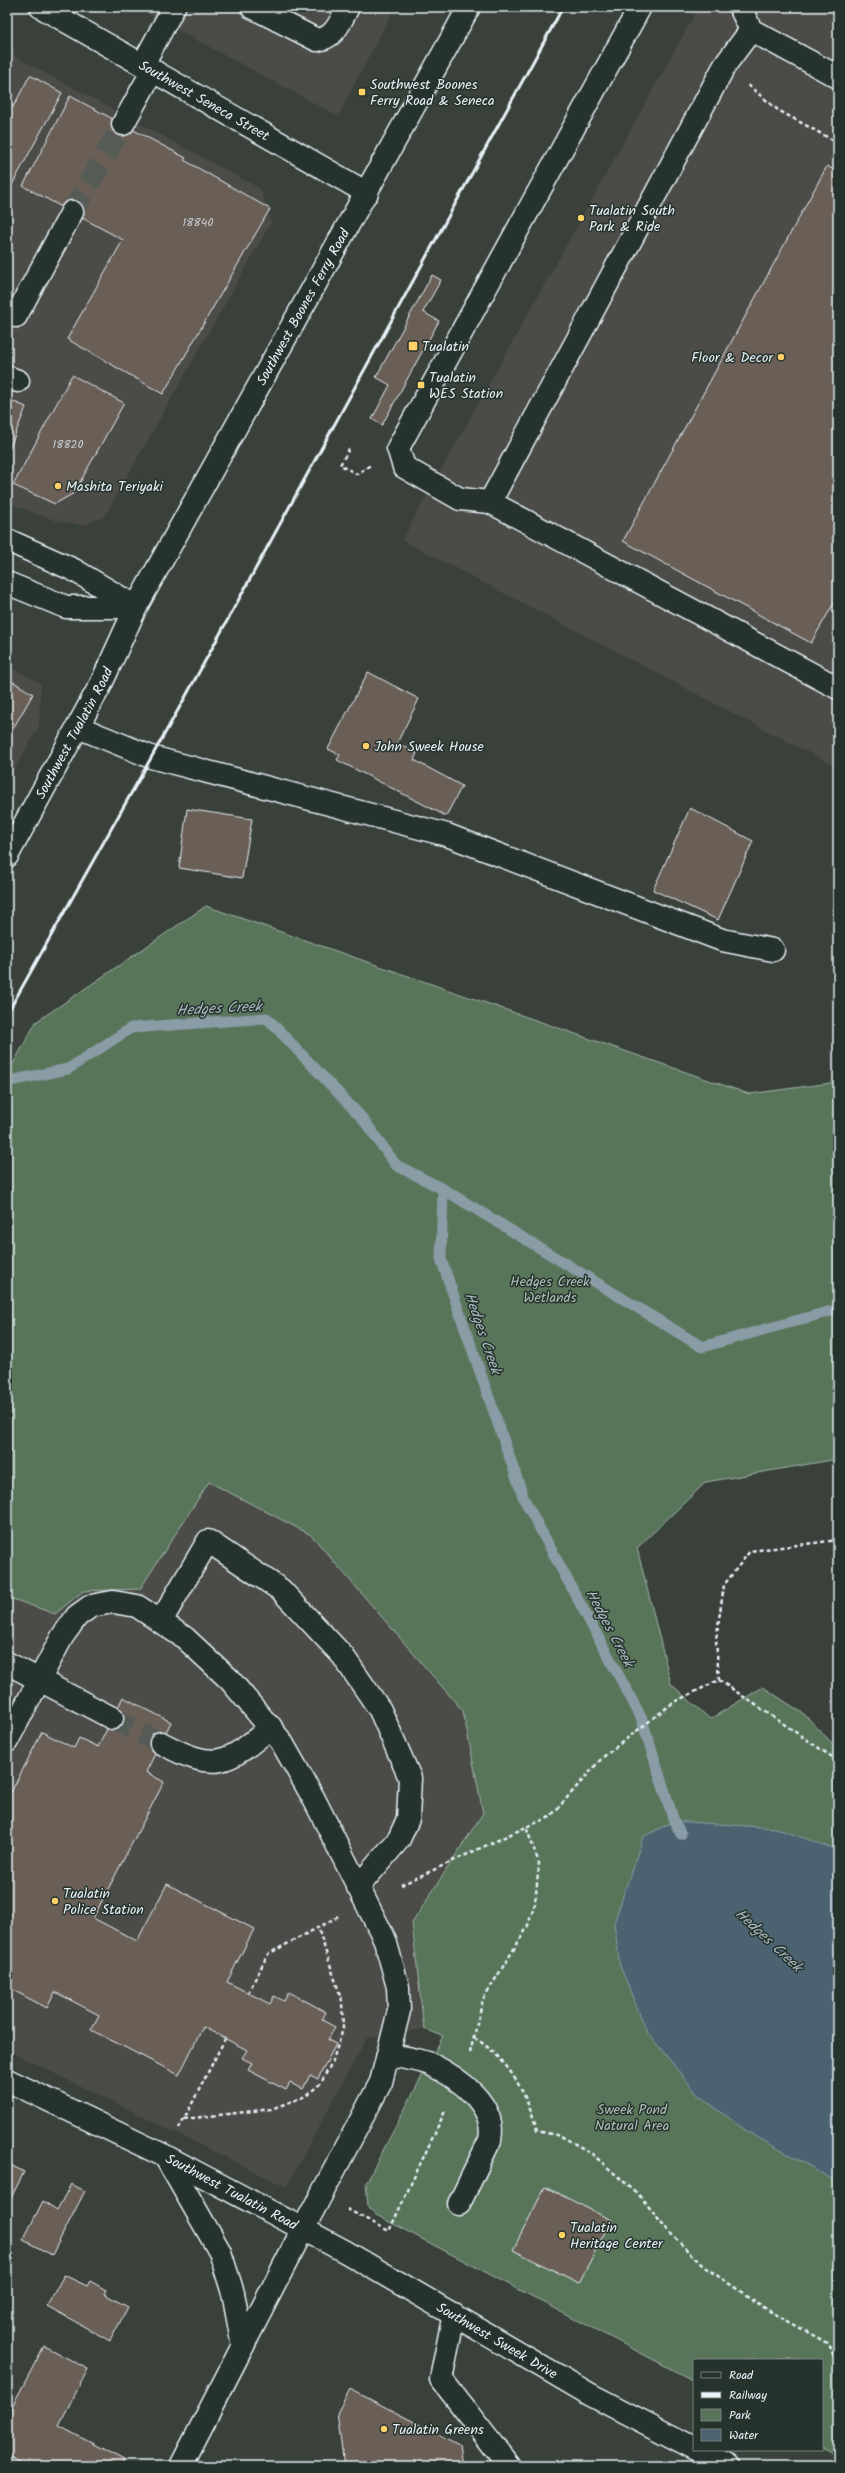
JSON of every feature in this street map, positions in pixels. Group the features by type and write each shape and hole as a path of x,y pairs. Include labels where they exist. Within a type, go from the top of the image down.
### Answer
{"main road":[{"name":"Southwest Seneca Street","path":"41,7 367,193"},
{"path":"123,124 174,7"},
{"path":"252,7 317,40 326,39 336,31 348,7"},
{"name":"Southwest Boones Ferry Road","path":"136,607 469,7"},
{"path":"640,7 398,448 404,468 460,499 490,502 838,688"},
{"path":"741,7 751,30 838,77"},
{"path":"490,502 725,65 751,30"},
{"path":"16,316 72,212"},
{"path":"7,540 74,570 136,607"},
{"path":"7,583 66,607 136,607"},
{"name":"Southwest Tualatin Road","path":"7,856 101,684 136,607"},
{"path":"78,727 151,757 447,835 722,940 773,950"},
{"path":"161,1621 208,1541 281,1590 344,1656 380,1710 410,1778 408,1819 402,1832 358,1887"},
{"path":"7,1742 62,1637 77,1616 91,1606 113,1602 137,1606 185,1638 230,1680 271,1727 281,1741 314,1799 384,1940 398,1987 399,2011 381,2082 303,2230"},
{"path":"7,1663 112,1718"},
{"path":"161,1743 178,1752 204,1761 224,1761 242,1752 271,1727"},
{"path":"388,2055 430,2064 459,2082 477,2097 490,2118 492,2129 484,2155 459,2204"},
{"name":"Southwest Tualatin Road","path":"7,2080 165,2156 303,2230 181,2466"},
{"path":"165,2156 220,2252 233,2293 243,2346"},
{"name":"Southwest Sweek Drive","path":"303,2230 454,2314 591,2395 693,2447"},
{"path":"454,2314 441,2379 508,2466"},
{"path":"700,2451 729,2466"}],"path":[{"path":"725,65 778,110 838,143"},
{"path":"340,465 349,448"},
{"path":"719,1680 716,1640 724,1584 750,1551 838,1540"},
{"path":"321,2194 389,2231 459,2082 474,2038 483,1999 527,1928 535,1904 539,1863 526,1827 550,1817 603,1757 663,1710 674,1702 719,1680"},
{"path":"719,1680 838,1761"},
{"path":"184,2119 272,2109 306,2096 321,2083 333,2060 343,2029 342,2001 318,1928"},
{"path":"474,2038 491,2049 502,2060 521,2087 538,2131 561,2136 591,2152 639,2195 671,2234 703,2266 768,2310 828,2343 838,2363"},
{"path":"165,2156 225,2039"}],"shaded area":[{"path":"135,7 395,7 338,116"},
{"path":"699,7 838,7 838,768 402,540"},
{"path":"7,52 261,189 271,223 104,517 83,525 57,521 7,503"},
{"path":"7,665 41,684 39,726 7,783"},
{"path":"7,1263 312,1535 463,1711 483,1813 412,1923 424,2029 367,2038 286,2187 7,2050"}],"green space":[{"path":"206,906 749,1094 838,1082 838,1459 706,1482 637,1548 671,1684 710,1719 763,1687 804,1714 834,1745 838,1746 838,2456 823,2448 823,2359 693,2359 693,2380 376,2215 368,2207 366,2183 443,2036 424,2029 412,1923 483,1813 463,1711 311,1535 209,1482 140,1589 83,1591 55,1614 7,1597 7,1075 36,1022"}],"water":[{"path":"674,1821 775,1828 838,1850 838,2182 748,2132 698,2095 647,2032 620,1966 614,1923 643,1837"}],"building":[{"path":"30,75 62,93 7,194 7,103 13,107"},
{"path":"70,96 186,158 184,160 270,209 163,394 67,339 123,240 23,186"},
{"name":"Floor & Decor","path":"827,166 838,172 838,596 811,643 623,541"},
{"path":"432,275 441,280 423,312 439,321 382,425 372,419 390,385 376,377"},
{"path":"72,375 124,403 74,493 55,504 13,485"},
{"path":"7,399 26,407 7,455"},
{"name":"John Sweek House","path":"368,672 419,699 397,743 417,753 414,760 462,786 446,816 337,760 340,755 328,749"},
{"path":"7,678 33,694 7,739"},
{"path":"690,808 753,841 718,920 653,890"},
{"path":"187,809 252,819 242,878 179,868"},
{"name":"Tualatin Police Station","path":"123,1697 171,1722 146,1772 164,1782 93,1918 137,1941 167,1884 254,1929 227,1982 270,2004 274,1996 284,2001 289,1992 326,2012 322,2020 335,2027 328,2040 336,2044 318,2079 310,2075 303,2089 290,2083 286,2090 248,2070 252,2063 242,2058 247,2050 203,2027 179,2075 91,2030 99,2015 55,1992 47,2008 7,1987 7,1800 42,1732 74,1748 79,1738 98,1747"},
{"path":"7,2163 24,2172 7,2206"},
{"path":"71,2184 85,2191 52,2255 23,2240 43,2201 57,2210"},
{"name":"Tualatin Heritage Center","path":"545,2187 611,2220 579,2283 513,2250"},
{"path":"64,2275 87,2286 90,2281 106,2290 104,2294 128,2307 110,2341 47,2306"},
{"path":"44,2346 88,2369 59,2426 124,2460 121,2466 28,2466 7,2455 7,2416"},
{"name":"Tualatin Greens","path":"350,2389 459,2445 462,2466 344,2466 337,2413"}],"waterway":[{"name":"Hedges Creek","path":"10,1081 68,1069 131,1028 267,1018 363,1119 396,1165 443,1189 702,1347 838,1309"},
{"name":"Hedges Creek","path":"443,1189 441,1259 524,1499 641,1717 674,1821 681,1834"}],"tunnel":[{"path":"72,212 123,124"},
{"path":"112,1718 161,1743"}],"railway":[{"path":"7,1014 187,694 563,7"}],"place":[{"name":"Southwest Boones Ferry Road & Seneca","path":"362,92"},
{"name":"Tualatin South Park & Ride","path":"581,218"},
{"name":"Tualatin","path":"413,346"},
{"name":"Floor & Decor","path":"781,357"},
{"name":"Tualatin WES Station","path":"421,385"},
{"name":"Mashita Teriyaki","path":"58,486"},
{"name":"John Sweek House","path":"366,746"},
{"name":"Tualatin Police Station","path":"55,1901"},
{"name":"Tualatin Heritage Center","path":"562,2235"},
{"name":"Tualatin Greens","path":"384,2429"}],"park label":[{"name":"Hedges Creek Wetlands","path":"550,1290"},
{"name":"Sweek Pond Natural Area","path":"632,2118"}]}
